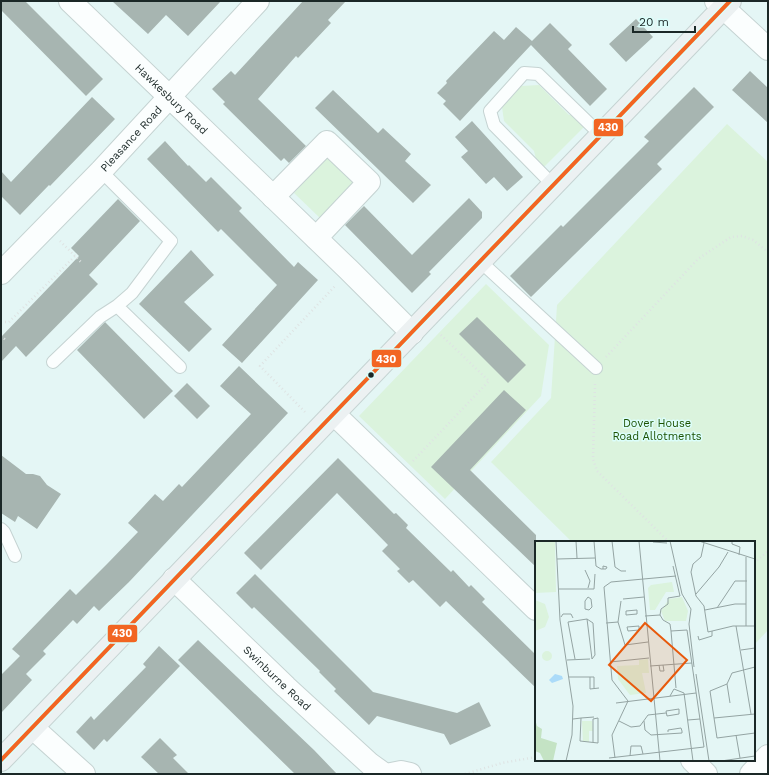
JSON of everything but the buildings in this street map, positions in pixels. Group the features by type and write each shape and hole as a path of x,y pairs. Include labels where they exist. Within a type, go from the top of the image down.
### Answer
{"street":[{"name":"Hawkesbury Road","path":"70,1 350,270 419,326"},
{"name":"Pleasance Road","path":"1,272 101,171 258,1"},
{"path":"1,760 602,136 724,3 768,49"},
{"path":"274,197 327,142 369,182 316,238"},
{"path":"328,421 399,476 535,608"},
{"name":"Swinburne Road","path":"174,579 286,687 370,764 384,774"},
{"path":"33,728 84,774"},
{"path":"751,774 768,756"},
{"path":"693,761 706,774"},
{"path":"391,774 401,772 410,774"}],"lane":[{"path":"554,186 494,125 490,111 524,73 538,74 602,136"},
{"path":"53,362 100,317 117,306 132,293 171,241 101,171"},
{"path":"481,262 596,368"},
{"path":"117,306 180,367"},
{"path":"1,529 4,532 15,556"}],"path":[{"path":"47,227 76,255 81,262"},
{"path":"668,541 597,471 593,460 596,368 698,259 731,237 742,236 753,240 768,252"},
{"path":"1,322 9,322 76,255"},
{"path":"328,421 260,366 350,270"},
{"path":"399,476 489,381 419,326"},
{"path":"1,336 7,341"},
{"path":"755,562 768,551"},
{"path":"465,774 502,763 535,756"}],"green space":[{"path":"539,85 569,115 576,114 587,124 544,167 536,159 534,151 504,121 502,107 521,86"},
{"name":"Dover House Road Allotments","path":"727,124 768,162 768,630 755,644 755,541 571,541 491,462 551,398 557,305"},
{"path":"328,155 355,181 321,219 294,193"},
{"path":"486,284 549,345 541,396 445,499 359,416"}],"transit line":[{"name":"430","path":"1,760 730,1"}]}
